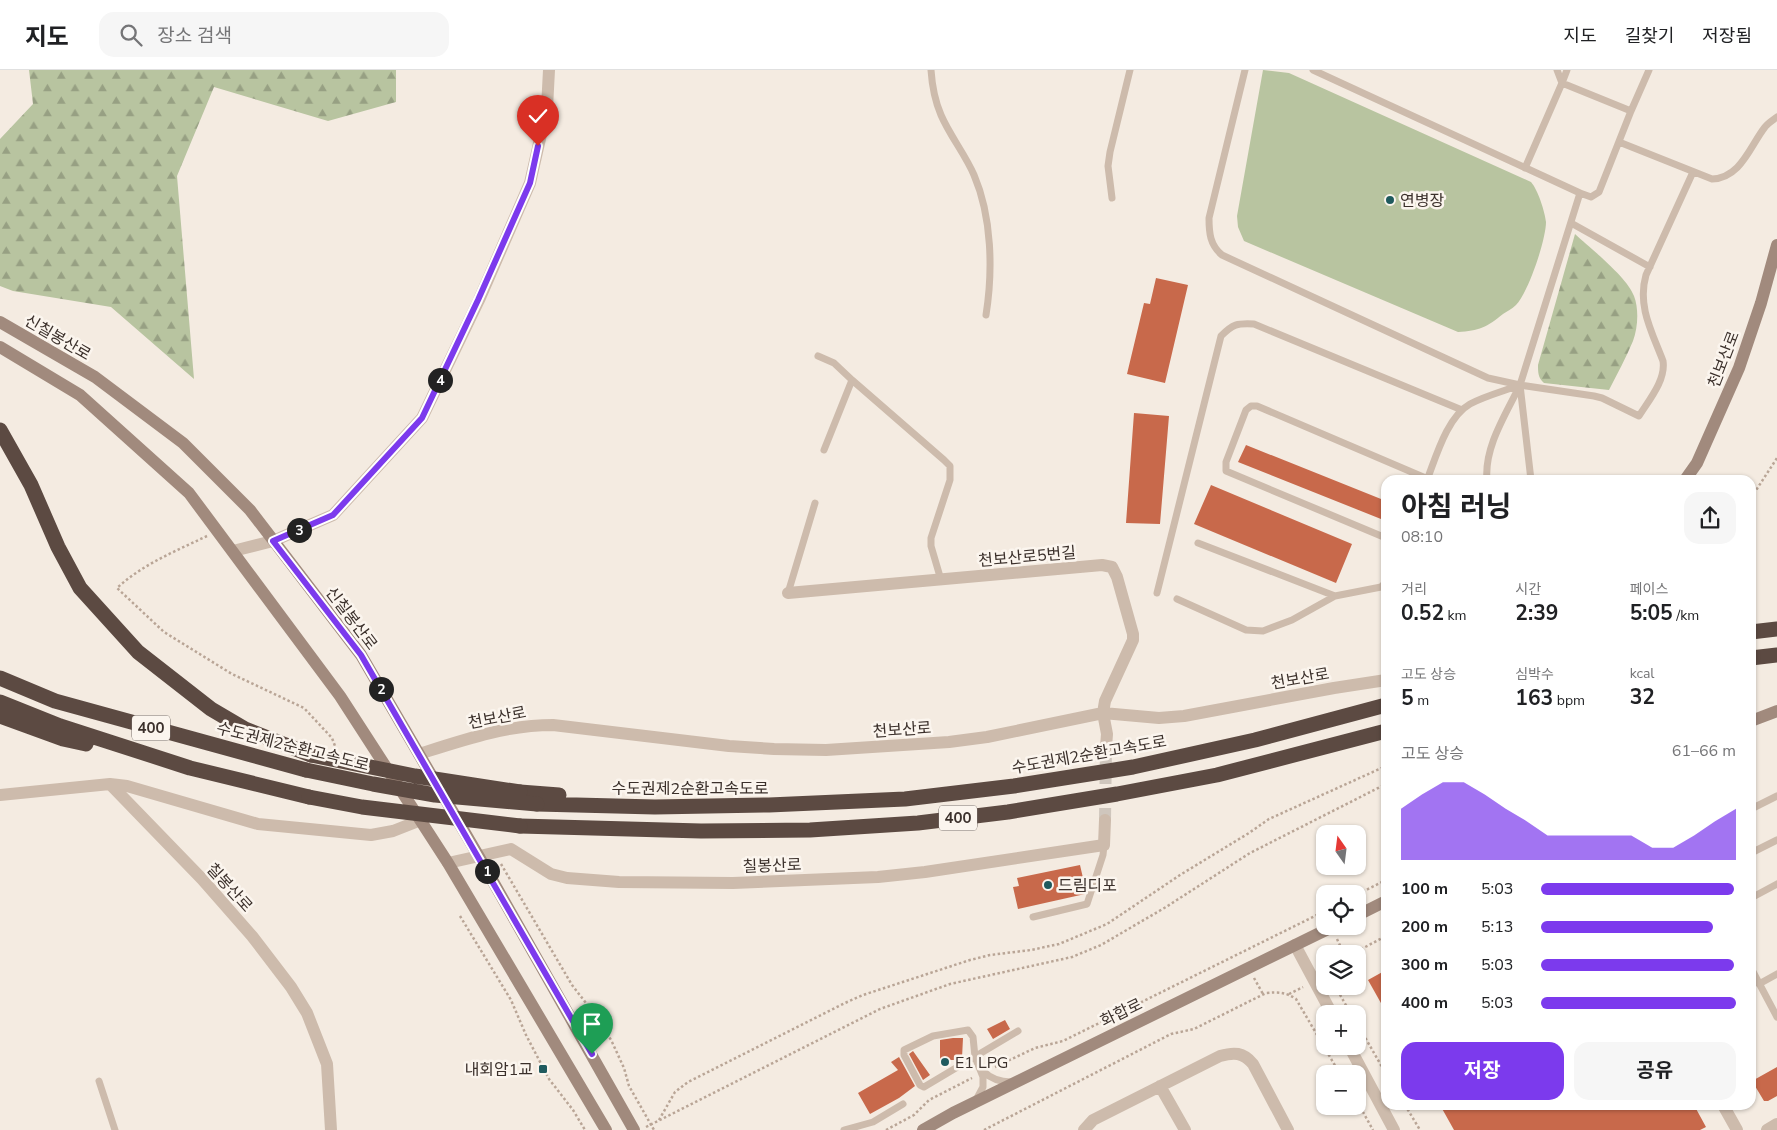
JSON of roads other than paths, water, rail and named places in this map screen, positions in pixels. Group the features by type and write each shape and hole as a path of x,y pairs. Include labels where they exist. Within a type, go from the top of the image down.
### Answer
{"highway":[{"path":"0,430 31,485 58,547 80,588 138,652 211,709 244,729 311,754 415,776 520,792 586,796 655,807"},
{"path":"1756,631 1777,629"},
{"path":"1756,657 1777,655"},
{"name":"수도권제2순환고속도로","path":"0,678 55,701 306,770 373,784 435,795 537,804 655,807 769,805 905,799 1014,786 1142,765 1255,740 1381,706"},
{"name":"400","path":"0,702 60,726 190,768 309,797 362,807 520,826 701,831 810,830 918,823 1044,806 1217,775 1381,732"},
{"path":"0,716 64,739 190,768"}],"street":[{"path":"233,551 273,541 333,515 422,418 478,300 530,183 547,108 549,70"},
{"name":"천보산로","path":"1689,475 1697,462 1739,368 1761,303 1776,249"},
{"name":"신칠봉산로","path":"0,322 94,377 184,443 250,510 361,655 634,1130"},
{"path":"0,347 80,395 189,493 340,696 448,863 606,1130"},
{"name":"천보산로5번길","path":"788,593 1102,565 1112,567 1118,576 1133,634 1129,648 1105,701 1103,713"},
{"name":"천보산로","path":"419,754 483,734 508,728 535,725 553,725 729,746 774,749 826,750 949,742 987,737 1103,713 1159,718 1184,716 1381,681"},
{"path":"1756,719 1777,711"},
{"path":"1103,713 1107,734 1106,748"},
{"path":"0,794 110,784 127,786 258,824 371,835 393,831 421,820"},
{"name":"칠봉산로","path":"110,784 202,879 252,936 291,987 307,1013 327,1064 331,1130"},
{"path":"1104,845 1105,820"},
{"name":"칠봉산로","path":"448,863 511,849 551,874 567,878 619,882 733,883 878,877 925,872 1104,845"},
{"path":"1366,911 1381,904"},
{"name":"화합로","path":"923,1130 1017,1081 1316,935"},
{"path":"1295,945 1327,1005"},
{"path":"1084,1130 1094,1120 1160,1086 1220,1056 1238,1053 1246,1056 1253,1064 1288,1130"},
{"path":"1354,1055 1381,1106"},
{"path":"1160,1086 1185,1130"},
{"path":"1383,1110 1394,1130"},
{"path":"1726,1110 1737,1130"},
{"path":"1767,1130 1777,1124"}],"lane":[{"path":"931,70 933,89 941,116 974,176 987,218 991,287 986,315"},
{"path":"1112,198 1108,166 1130,70"},
{"path":"1244,70 1209,218 1209,230 1216,249 1222,255 1488,378 1520,385 1594,396 1640,416 1664,370 1645,313 1642,298 1643,287 1693,172"},
{"path":"1313,70 1580,194 1591,197 1599,192 1649,70"},
{"path":"1557,70 1562,83 1631,111"},
{"path":"1525,168 1567,70"},
{"path":"1619,142 1712,179 1721,179 1728,176 1741,164 1766,125 1777,117"},
{"path":"1487,475 1486,462 1520,385 1580,194"},
{"path":"1571,223 1650,268"},
{"path":"1157,592 1221,336 1230,327 1240,323 1254,324 1462,410"},
{"path":"818,356 834,363 950,466 950,480 931,538 931,546 941,580"},
{"path":"824,450 852,380"},
{"path":"1429,475 1453,418 1470,404 1520,385"},
{"path":"1520,385 1530,475"},
{"path":"1381,536 1226,472 1226,462 1246,410 1251,406 1257,406 1418,475"},
{"path":"788,593 815,503"},
{"path":"1198,543 1334,596"},
{"path":"1177,598 1246,630 1255,632 1263,631 1292,620 1334,596 1381,587"},
{"path":"1756,806 1777,796"},
{"path":"1756,848 1777,840"},
{"path":"1033,917 1087,904 1104,845"},
{"path":"1756,895 1777,884"},
{"path":"1760,984 1777,974"},
{"path":"1756,977 1777,1017"},
{"path":"975,1102 983,1087 983,1077 975,1057 973,1036 968,1030 933,1036 906,1049 903,1053 920,1085 924,1087 975,1057 1018,1031"},
{"path":"981,1069 987,1076 998,1081 1017,1081"},
{"path":"99,1081 115,1130"},
{"path":"845,1130 873,1122 903,1104"}],"tunnel":[{"path":"1105,820 1106,747"}],"place":[{"name":"연병장","path":"1390,200"},
{"name":"드림디포","path":"1048,885"},
{"name":"E1 LPG","path":"945,1062"},
{"name":"내회암1교","path":"543,1069"}]}
